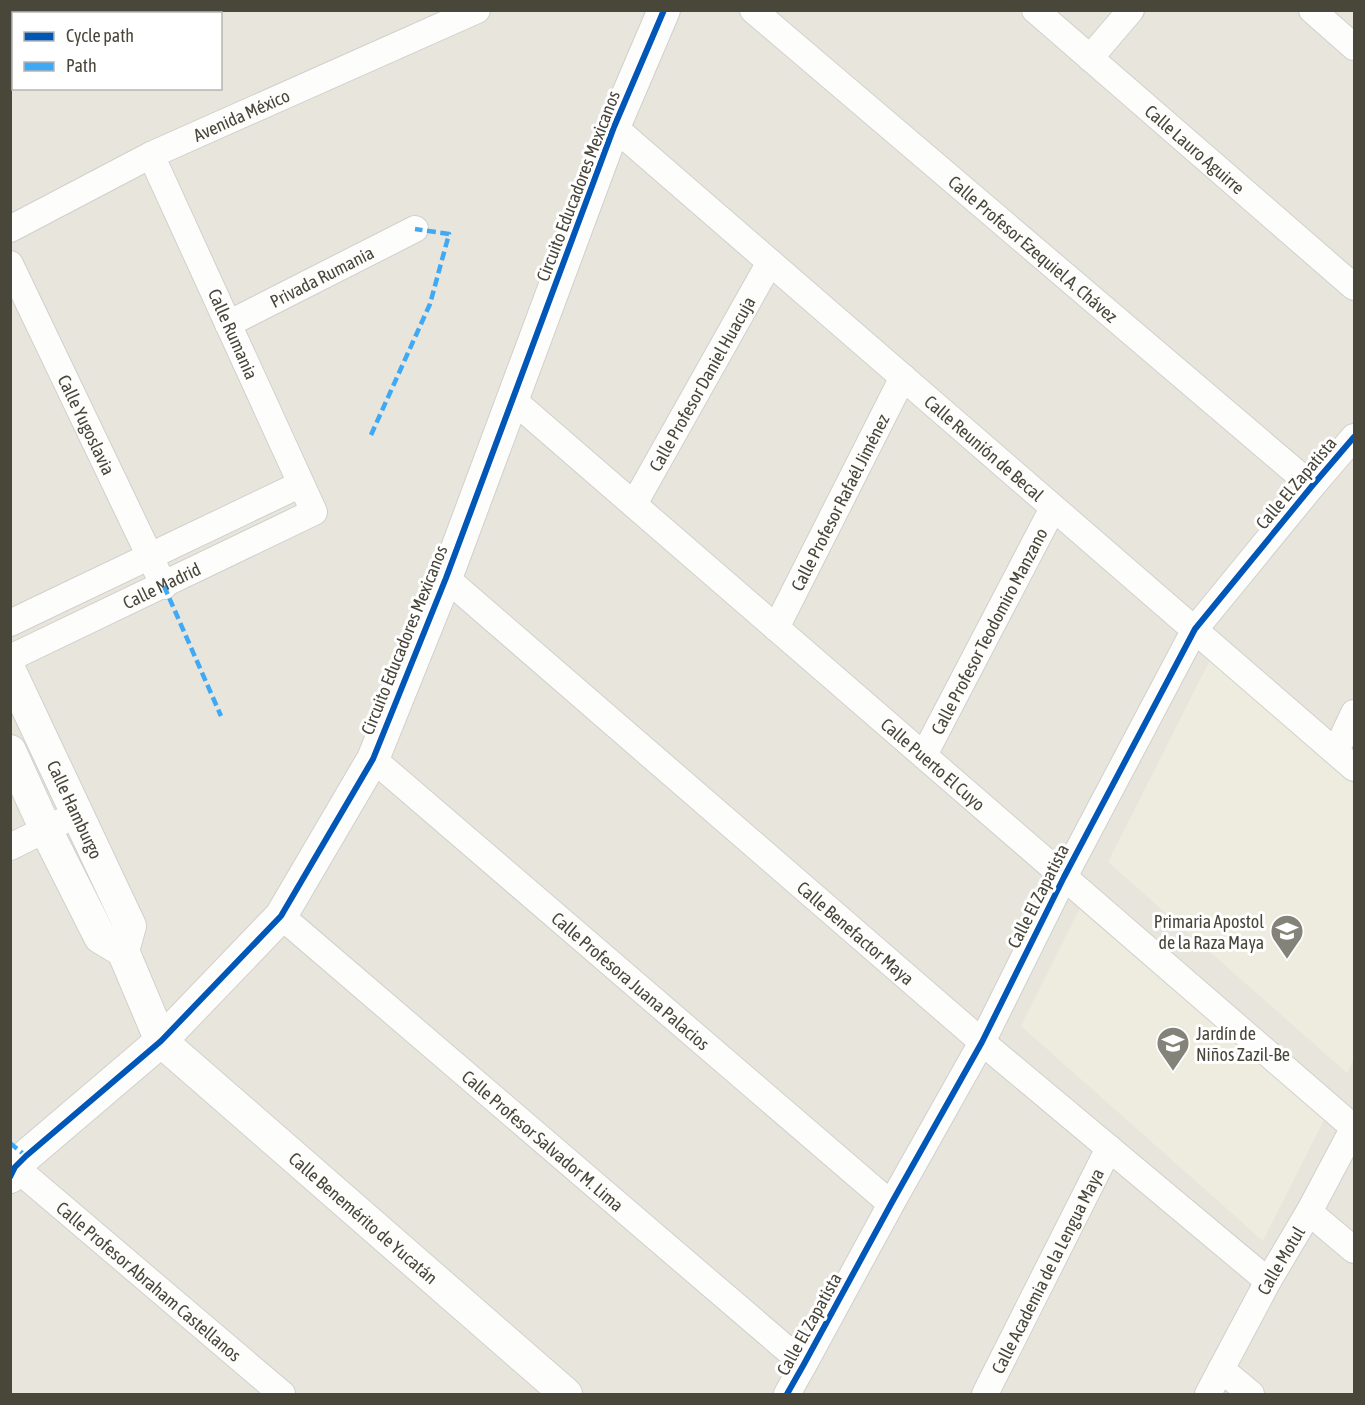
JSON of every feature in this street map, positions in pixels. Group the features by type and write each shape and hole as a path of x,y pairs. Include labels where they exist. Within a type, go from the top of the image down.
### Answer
{"street":[{"name":"Avenida México","path":"10,229 151,155 477,10"},
{"name":"Circuito Educadores Mexicanos","path":"13,1172 26,1155 160,1041 281,916 373,759 447,578 614,128 664,10"},
{"name":"Calle Profesor Ezequiel A. Chávez","path":"753,10 1312,486"},
{"name":"Calle Lauro Aguirre","path":"1035,10 1354,287"},
{"path":"1090,58 1131,10"},
{"path":"1312,10 1354,47"},
{"name":"Calle Reunión de Becal","path":"614,128 1345,759"},
{"name":"Calle Rumania","path":"151,155 314,512"},
{"name":"Privada Rumania","path":"228,324 415,230"},
{"name":"Calle Profesor Daniel Huacuja","path":"634,504 770,262"},
{"name":"Calle Yugoslavia","path":"10,264 149,558 164,585"},
{"name":"Calle Profesor Rafaél Jiménez","path":"776,628 903,377"},
{"name":"Calle Puerto El Cuyo","path":"513,400 1354,1128"},
{"name":"Calle El Zapatista","path":"787,1395 891,1203 982,1042 1064,877 1195,629 1354,437"},
{"name":"Calle Madrid","path":"10,623 301,484"},
{"name":"Calle Profesor Teodomiro Manzano","path":"924,755 1053,508"},
{"name":"Calle Madrid","path":"10,658 314,512"},
{"name":"Calle Benefactor Maya","path":"447,578 982,1042 1268,1281"},
{"name":"Calle Hamburgo","path":"10,671 130,926 123,951 100,937 46,830 10,751"},
{"path":"1345,759 1354,713"},
{"name":"Calle Profesora Juana Palacios","path":"373,759 891,1203"},
{"path":"10,847 77,814"},
{"name":"Calle Profesor Salvador M. Lima","path":"281,916 804,1364"},
{"path":"123,951 160,1041"},
{"name":"Calle Benemérito de Yucatán","path":"160,1041 566,1395"},
{"name":"Calle Motul","path":"1208,1395 1268,1281 1309,1212 1354,1128"},
{"name":"Calle Academia de la Lengua Maya","path":"985,1395 1109,1148"},
{"name":"Calle Profesor Abraham Castellanos","path":"13,1172 282,1395"},
{"path":"1309,1212 1354,1250"},
{"path":"1221,1369 1251,1395"}],"shaded area":[{"path":"11,11 1354,11 1354,1394 11,1394"},
{"name":"Primaria Apostol de la Raza Maya","path":"1211,658 1354,784 1354,1059 1347,1073 1108,862"},
{"name":"Jardín de Niños Zazil-Be","path":"1082,904 1325,1118 1263,1241 1021,1026"}],"marked path":[{"path":"371,435 430,304 449,234 415,229"},
{"path":"164,586 221,716"},
{"path":"10,1143 26,1156"}],"cycle path":[{"path":"10,1177 15,1167 26,1156 161,1041 281,916 373,759 446,578 614,127 664,10"},
{"path":"787,1394 982,1042 1064,877 1195,629 1354,437"}],"place":[{"name":"Primaria Apostol de la Raza Maya","path":"1287,960"},
{"name":"Jardín de Niños Zazil-Be","path":"1173,1072"}]}
